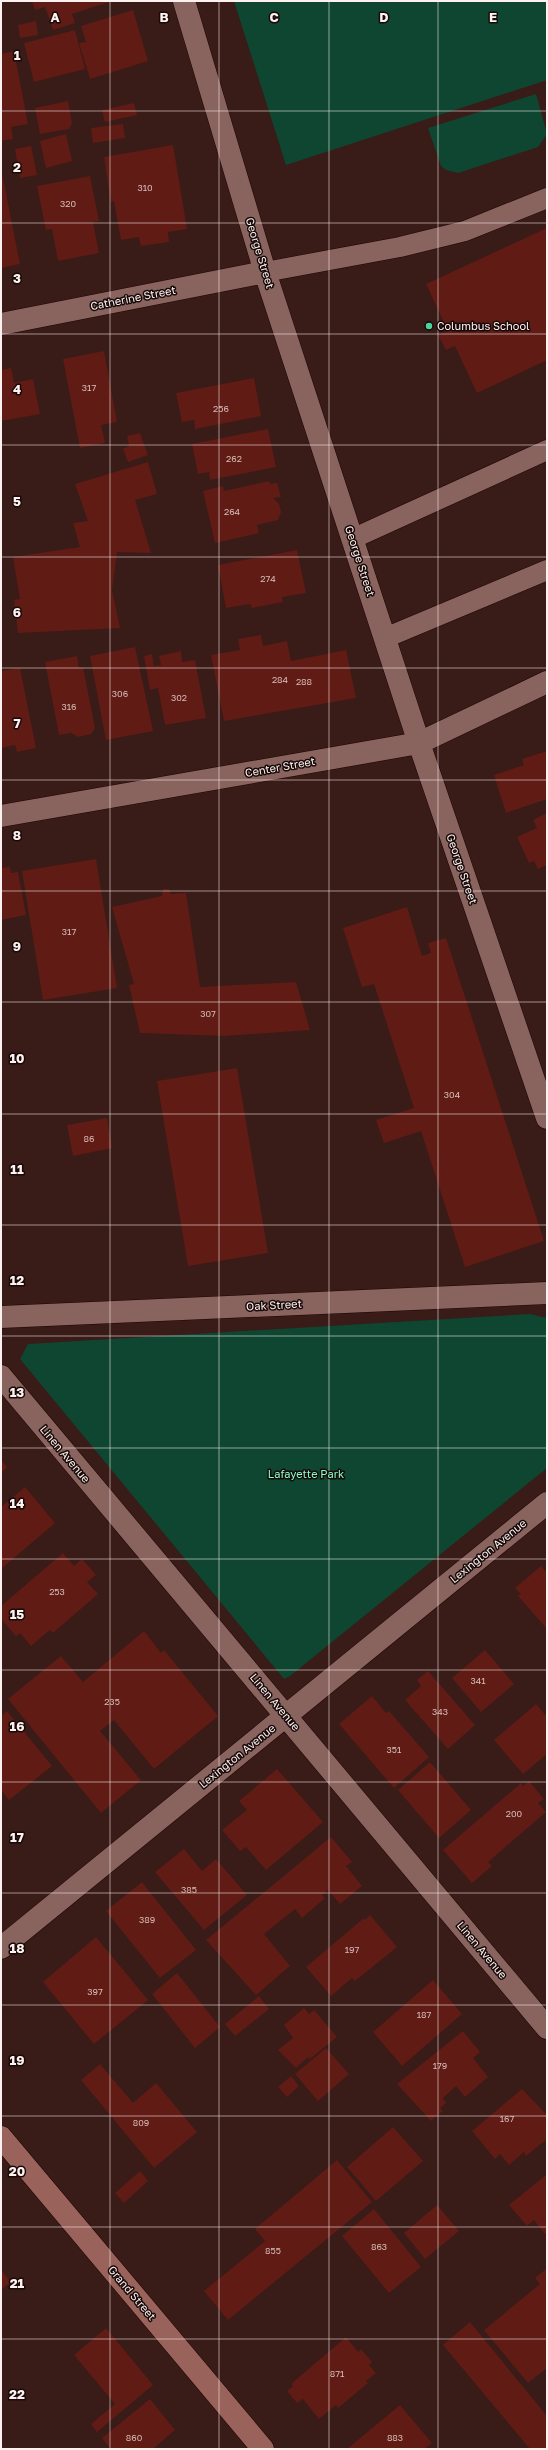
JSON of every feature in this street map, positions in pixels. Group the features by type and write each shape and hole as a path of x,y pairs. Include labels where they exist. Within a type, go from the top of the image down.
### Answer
{"street":[{"name":"George Street","path":"184,1 265,272 419,743 547,1118"},
{"name":"Catherine Street","path":"1,324 265,272"},
{"name":"Center Street","path":"1,816 419,743 547,682"},
{"name":"Oak Street","path":"1,1318 547,1293"},
{"name":"Linen Avenue","path":"1,1376 547,2028"},
{"name":"Lexington Avenue","path":"1,1948 547,1503"},
{"name":"Grand Street","path":"1,2137 263,2449"}],"lane":[{"path":"265,272 400,246 465,231 547,198"},
{"path":"352,539 547,450"},
{"path":"385,638 547,570"}],"green space":[{"path":"234,1 547,1 547,80 286,165"},
{"path":"536,94 547,134 538,147 458,173 446,170 441,166 428,128"},
{"name":"Lafayette Park","path":"530,1314 547,1318 547,1468 290,1676 284,1679 20,1359 28,1344"}],"building":[{"path":"32,1 112,1 72,14 75,23 53,30 45,7 35,10"},
{"path":"133,10 148,61 90,79 79,43 86,42 81,26"},
{"path":"36,21 38,35 20,38 18,25"},
{"path":"75,30 85,69 34,82 24,43"},
{"path":"14,51 28,124 11,127 13,139 1,141 1,54"},
{"path":"68,101 72,123 69,129 40,134 35,108"},
{"path":"134,103 137,115 105,122 102,110"},
{"path":"123,124 125,138 93,143 91,128"},
{"path":"66,134 72,161 46,168 40,141"},
{"path":"173,145 187,229 168,232 169,242 141,246 139,237 121,240 114,201 111,202 104,157"},
{"path":"31,146 37,175 20,178 15,149"},
{"path":"90,176 99,221 93,222 99,253 58,261 52,229 46,230 37,186"},
{"path":"1,178 3,178 20,264 1,268"},
{"path":"547,228 547,360 477,393 455,346 446,350 438,335 448,331 426,284"},
{"path":"104,351 117,422 101,425 105,443 80,448 63,359"},
{"path":"11,368 14,383 33,379 40,414 1,421 1,370"},
{"path":"254,378 261,416 195,429 194,420 182,422 176,393"},
{"path":"268,429 276,467 210,480 209,472 198,474 192,444"},
{"path":"140,433 148,455 128,462 123,449 129,446 127,436"},
{"path":"148,462 157,494 135,500 151,553 117,552 112,590 120,628 18,633 14,600 20,599 13,557 80,547 73,523 88,521 75,484"},
{"path":"269,481 270,484 277,483 281,497 273,498 279,504 281,512 278,520 257,525 259,533 215,543 203,491 223,486 224,491"},
{"path":"297,550 306,593 282,597 283,602 252,608 250,604 226,608 218,565"},
{"path":"261,635 263,646 287,641 291,661 346,650 356,698 224,721 211,655 240,650 238,639"},
{"path":"135,647 153,731 106,740 90,656"},
{"path":"181,651 182,662 195,660 206,718 165,725 158,688 150,690 144,656 152,654 154,666 161,665 159,656"},
{"path":"77,656 79,668 83,667 95,728 91,734 78,737 71,733 59,735 45,662"},
{"path":"20,668 36,748 17,752 15,745 1,748 1,671"},
{"path":"547,751 547,799 506,813 494,775 524,765 522,759"},
{"path":"547,813 547,865 538,869 534,861 529,863 517,837 537,828 533,820"},
{"path":"96,859 117,988 43,1000 22,871"},
{"path":"10,867 11,873 18,872 26,915 1,920 1,868"},
{"path":"163,889 169,889 171,894 186,893 200,987 296,982 310,1030 225,1036 140,1033 129,985 134,984 112,907 162,896"},
{"path":"407,907 422,956 431,953 428,943 446,938 544,1241 465,1267 421,1131 384,1143 376,1120 414,1108 374,984 362,987 343,928"},
{"path":"237,1068 268,1253 188,1266 157,1081"},
{"path":"107,1118 112,1148 73,1156 67,1125"},
{"path":"1,1460 7,1467 1,1473"},
{"path":"25,1487 55,1523 1,1569 1,1507"},
{"path":"63,1553 74,1566 82,1559 96,1575 87,1582 98,1594 53,1633 50,1630 31,1646 20,1633 16,1636 1,1619 1,1606"},
{"path":"541,1566 547,1573 547,1629 518,1596 521,1594 515,1588"},
{"path":"144,1631 161,1653 164,1650 218,1716 154,1769 114,1720 100,1731 141,1780 101,1813 8,1699 61,1656 83,1682"},
{"path":"485,1650 514,1684 481,1712 452,1678"},
{"path":"428,1671 475,1725 448,1749 405,1700 421,1686 417,1680"},
{"path":"372,1696 386,1713 389,1711 429,1757 394,1788 339,1724"},
{"path":"536,1704 547,1717 547,1754 523,1774 494,1740"},
{"path":"7,1711 52,1766 9,1800 1,1790 1,1716"},
{"path":"430,1762 471,1810 439,1838 398,1790"},
{"path":"277,1769 323,1822 266,1870 246,1847 240,1851 222,1830 247,1810 239,1801"},
{"path":"529,1781 544,1799 538,1803 546,1812 488,1862 492,1866 472,1883 443,1850 521,1783 523,1786"},
{"path":"331,1837 352,1862 346,1866 362,1886 340,1904 328,1890 322,1895 325,1898 302,1918 295,1909 264,1934 290,1966 256,1995 206,1940"},
{"path":"184,1849 202,1871 216,1859 247,1895 204,1930 155,1872"},
{"path":"142,1882 196,1950 160,1978 106,1911"},
{"path":"370,1915 397,1947 355,1981 352,1978 331,1996 306,1967 364,1918 365,1920"},
{"path":"96,1937 148,2000 94,2044 43,1982"},
{"path":"177,1973 220,2027 195,2048 152,1994"},
{"path":"433,1980 462,2014 402,2066 373,2032"},
{"path":"259,1996 269,2009 235,2036 225,2024"},
{"path":"304,2008 309,2014 314,2010 337,2037 310,2059 308,2057 296,2068 278,2050 293,2038 284,2025"},
{"path":"463,2031 480,2052 473,2058 488,2077 465,2097 456,2086 443,2098 446,2103 440,2108 443,2111 431,2121 397,2084"},
{"path":"326,2048 349,2074 318,2101 295,2074"},
{"path":"100,2064 133,2103 156,2083 197,2132 154,2168 81,2080"},
{"path":"291,2076 299,2086 287,2097 278,2087"},
{"path":"522,2089 547,2115 547,2139 526,2156 524,2152 509,2165 500,2154 495,2159 472,2131"},
{"path":"393,2127 423,2161 376,2201 347,2167"},
{"path":"337,2160 372,2202 228,2320 204,2291 265,2241 255,2229"},
{"path":"140,2171 148,2181 124,2203 115,2193"},
{"path":"547,2174 547,2233 545,2234 534,2220 527,2226 509,2205"},
{"path":"437,2205 459,2231 425,2259 404,2233"},
{"path":"374,2209 421,2267 389,2293 342,2236"},
{"path":"547,2268 547,2368 528,2383 484,2330 540,2284 535,2278"},
{"path":"1,2270 11,2282 1,2290"},
{"path":"470,2322 547,2416 547,2449 530,2449 443,2345"},
{"path":"106,2328 153,2385 97,2432 91,2424 115,2404 74,2355"},
{"path":"346,2337 358,2352 361,2349 372,2362 369,2365 376,2373 366,2381 368,2383 338,2408 336,2405 319,2419 303,2399 297,2403 287,2391 293,2386 291,2384"},
{"path":"150,2399 175,2430 153,2449 111,2449 102,2438"},
{"path":"400,2405 432,2443 424,2449 347,2449"}],"place":[{"name":"Columbus School","path":"429,326"}]}
